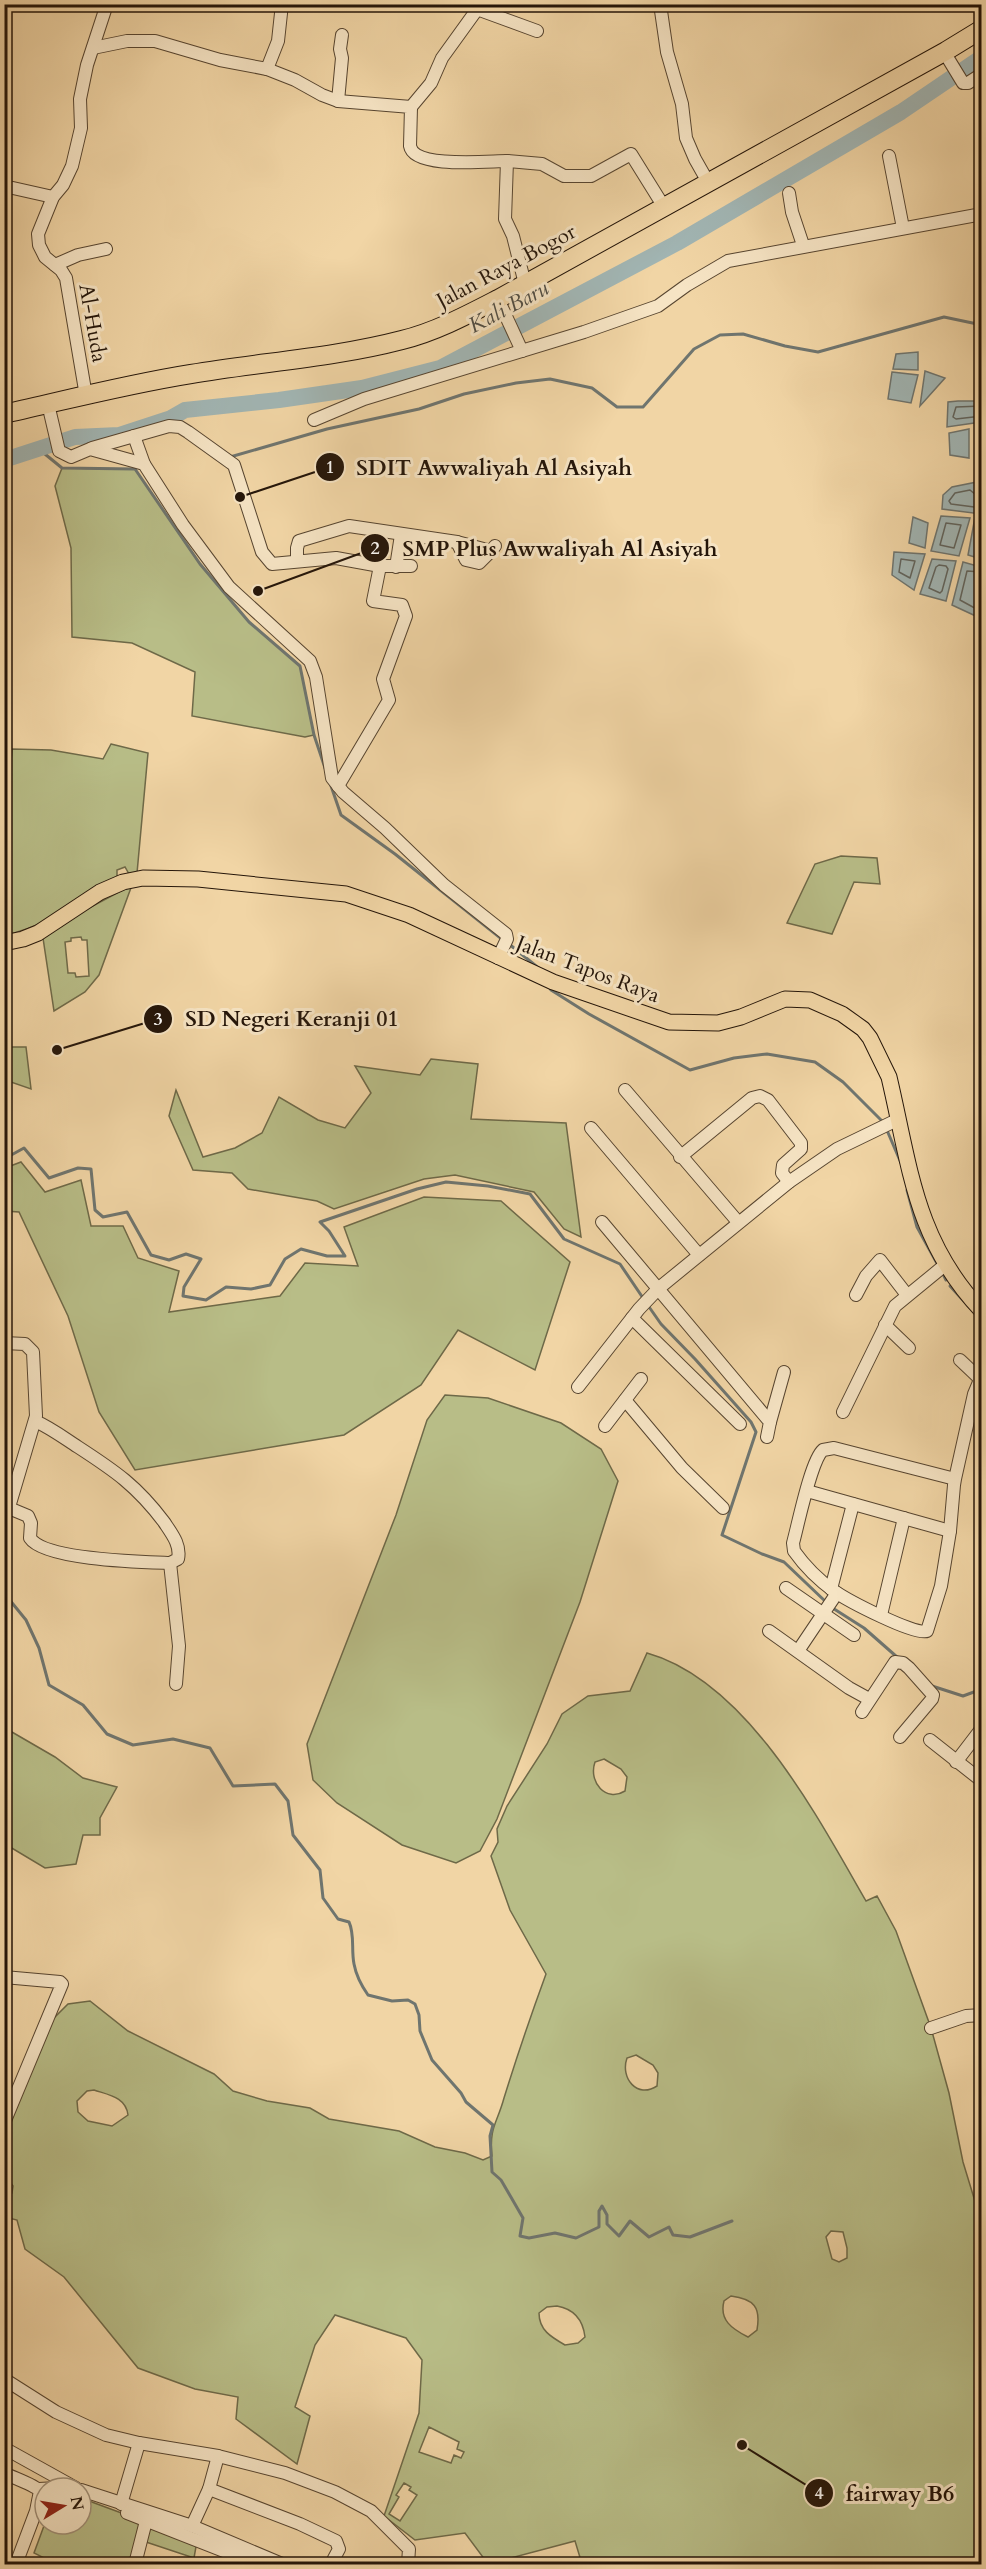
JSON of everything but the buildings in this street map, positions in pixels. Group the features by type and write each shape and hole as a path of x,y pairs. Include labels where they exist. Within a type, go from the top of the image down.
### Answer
{"highway":[{"name":"Jalan Raya Bogor","path":"4,414 51,417 86,396 190,374 327,356 403,340 443,325 503,308 525,284 946,51 981,29"},
{"name":"Jalan Raya Bogor","path":"4,426 51,417 152,391 328,365 404,350 429,342 503,308 951,64 981,40"}],"main road":[{"name":"Jalan Tapos Raya","path":"4,943 38,933 100,892 123,882 142,878 169,877 346,894 503,948 547,979 669,1022 694,1024 726,1021 785,999 810,1000 842,1014 863,1029 870,1038 889,1077 894,1121 923,1220 940,1268 981,1311"}],"street":[{"path":"4,12 7,4"},
{"path":"4,186 53,197 63,185 72,166 81,128 80,99 107,4"},
{"path":"267,69 278,41 282,4"},
{"path":"660,4 667,52 682,104 686,138 694,159 708,182"},
{"path":"537,31 479,7 442,58 432,83 411,107 411,151 417,156 448,162 507,161 542,164 564,176 591,176 631,154 664,207"},
{"path":"338,101 342,35"},
{"path":"93,48 127,41 155,41 220,60 267,69 338,101 411,107"},
{"path":"951,64 965,84 981,75"},
{"path":"889,156 903,228"},
{"path":"507,161 505,219 513,236 525,284"},
{"path":"789,193 792,212 803,245"},
{"name":"Al-Huda","path":"53,197 43,216 38,240 45,257 66,278 86,396"},
{"path":"314,420 364,399 658,306 687,285 728,261 803,245 981,214"},
{"path":"55,265 78,255 106,249"},
{"path":"503,308 521,348"},
{"path":"51,417 59,451 71,457 90,449 169,426 180,427 234,465 264,555 275,565 297,560 336,558 380,567 411,566"},
{"path":"134,436 144,464 183,525 229,587 310,661 316,677 331,776 338,786 444,885 506,934 503,948"},
{"path":"90,449 144,464"},
{"path":"297,560 299,541 341,527 357,526 401,536 457,542 466,560 479,563 493,548"},
{"path":"396,567 401,536"},
{"path":"338,786 389,700 383,678 406,616 402,606 373,601 380,567"},
{"path":"625,1090 738,1222"},
{"path":"680,1157 752,1098 760,1096 768,1100 801,1143 801,1149 783,1165 782,1173 789,1182"},
{"path":"578,1387 635,1313 656,1291 789,1182 837,1149 894,1121"},
{"path":"591,1128 699,1255"},
{"path":"602,1222 656,1291 770,1422"},
{"path":"856,1295 866,1276 881,1260 906,1295"},
{"path":"843,1412 895,1306 940,1268"},
{"path":"635,1313 740,1424"},
{"path":"885,1325 909,1348"},
{"path":"4,1343 25,1344 33,1352 37,1405 35,1421 7,1506 28,1516 31,1523 30,1538 39,1546 84,1558 170,1563 178,1559 176,1539 142,1494 108,1465 54,1430 35,1421"},
{"path":"786,1588 881,1615 920,1632 929,1629 941,1587 956,1479 980,1377 960,1360"},
{"path":"767,1437 784,1372"},
{"path":"605,1426 641,1379"},
{"path":"625,1400 682,1468 723,1508"},
{"path":"854,1635 793,1547 818,1455 826,1449 834,1448 956,1479"},
{"path":"807,1491 950,1531"},
{"path":"798,1651 830,1600 853,1504"},
{"path":"881,1615 904,1518"},
{"path":"170,1563 178,1647 176,1684"},
{"path":"769,1631 869,1700"},
{"path":"862,1712 892,1666 898,1662 909,1668 932,1691 932,1699 900,1737"},
{"path":"956,1762 981,1728"},
{"path":"930,1740 981,1781"},
{"path":"4,1977 62,1984 4,2124"},
{"path":"931,2028 966,2016 981,2015"},
{"path":"6,2383 77,2423 106,2435 218,2456 294,2476 354,2501 371,2511 409,2548 408,2565"},
{"path":"121,2504 140,2443"},
{"path":"4,2448 54,2476"},
{"path":"192,2526 209,2489 218,2456"},
{"path":"4,2473 33,2486"},
{"path":"209,2489 300,2524 336,2541 339,2549 331,2565"},
{"path":"93,2494 192,2526 282,2565"},
{"path":"93,2501 257,2565"},
{"path":"16,2565 33,2516"},
{"path":"135,2565 146,2521"}],"green space":[{"path":"62,468 135,469 200,564 249,622 300,666 314,735 305,737 192,716 195,672 132,643 72,637 71,548 55,486"},
{"path":"111,744 148,753 137,873 129,874 125,867 117,870 117,877 63,911 34,926 5,935 4,809 7,808 12,749 51,750 103,759"},
{"path":"841,856 877,858 880,884 854,882 832,934 787,923 815,864"},
{"path":"132,885 99,975 85,992 54,1011 43,938 87,909","holes":["81,937 82,940 87,940 89,976 76,977 75,973 68,973 65,942 71,941 71,938"]},
{"path":"5,1029 7,1047 26,1047 31,1089 5,1080"},
{"path":"431,1059 478,1064 471,1119 566,1123 581,1237 564,1229 534,1192 455,1175 424,1179 334,1209 317,1201 248,1189 232,1173 193,1170 169,1116 176,1090 203,1157 235,1148 262,1133 279,1097 318,1120 345,1128 371,1093 355,1066 420,1075"},
{"path":"21,1162 45,1192 81,1180 91,1226 123,1226 138,1258 179,1271 169,1312 280,1296 305,1263 358,1266 344,1227 424,1197 501,1201 570,1262 535,1370 458,1330 421,1385 344,1435 135,1470 99,1412 68,1316 19,1212 5,1211 5,1168"},
{"path":"445,1395 488,1398 561,1423 601,1449 618,1481 580,1602 497,1819 480,1851 456,1863 402,1845 337,1803 313,1780 307,1744 396,1515 427,1420"},
{"path":"647,1653 683,1668 717,1692 747,1721 776,1756 825,1830 866,1901 877,1896 896,1931 931,2028 949,2093 963,2162 981,2221 981,2564 582,2564 575,2541 488,2564 465,2533 415,2540 384,2516 419,2413 422,2360 406,2338 335,2315 315,2345 295,2407 310,2416 297,2464 236,2419 238,2397 195,2389 138,2368 64,2277 25,2249 17,2220 5,2217 5,2197 12,2193 13,2186 10,2182 5,2181 4,2133 48,2024 68,2004 90,2001 128,2031 214,2074 233,2091 267,2101 310,2108 329,2119 399,2131 435,2147 465,2153 483,2160 492,2156 494,2126 546,1974 510,1910 491,1856 498,1842 497,1829 507,1806 547,1744 562,1714 588,1696 630,1691","holes":["604,1759 621,1769 627,1777 625,1791 618,1794 605,1792 596,1783 595,1762","636,2055 653,2065 658,2073 657,2086 643,2090 637,2088 628,2079 625,2065 627,2058","94,2090 120,2100 127,2109 128,2115 112,2126 88,2121 78,2112 77,2101 87,2091","831,2231 843,2232 847,2258 839,2262 832,2259 826,2237","731,2296 750,2302 757,2310 757,2330 748,2337 737,2331 725,2319 724,2301","547,2307 563,2307 577,2316 585,2337 578,2343 565,2345 551,2336 544,2328 539,2313","429,2427 459,2442 457,2449 464,2452 461,2458 454,2455 451,2463 419,2452","404,2483 411,2487 409,2490 417,2495 400,2521 389,2514 399,2497 396,2495"]},
{"path":"5,1728 55,1757 83,1778 117,1787 100,1818 100,1835 83,1835 76,1864 45,1868 5,1844"},
{"path":"93,2502 197,2541 194,2558 143,2541 139,2564 56,2564 34,2553 40,2536 93,2536"}],"water":[{"path":"918,352 918,370 893,369 896,354"},
{"path":"925,371 945,378 920,406"},
{"path":"892,372 918,375 911,403 888,399"},
{"path":"981,401 981,422 947,427 948,402"},
{"path":"969,429 969,458 950,455 949,433"},
{"path":"977,482 981,514 942,509 943,495 952,487"},
{"path":"941,516 970,518 959,556 931,551"},
{"path":"913,517 928,523 925,548 909,543"},
{"path":"975,517 981,518 981,559 968,555"},
{"path":"894,552 925,554 914,590 892,575"},
{"path":"932,559 956,561 946,601 920,594"},
{"path":"963,562 981,567 980,618 952,605"}],"waterway":[{"name":"Kali Baru","path":"4,460 75,437 119,435 171,418 185,410 362,388 440,368 677,243 901,112 982,57"},
{"path":"230,457 327,429 419,409 464,394 516,383 550,379 592,388 617,407 643,407 694,349 720,335 743,334 785,346 818,352 944,317 982,325"},
{"path":"40,450 62,468 135,469 200,564 249,622 300,666 314,735 325,768"},
{"path":"330,783 341,815 395,854 503,940"},
{"path":"509,944 541,970"},
{"path":"549,986 551,990 589,1014 690,1070 734,1058 767,1054 815,1062 843,1082 883,1122"},
{"path":"886,1128 901,1163"},
{"path":"4,1159 24,1148 49,1178 78,1168 91,1169 95,1210 103,1217 127,1212 151,1255 169,1260 186,1254 201,1259 184,1287 183,1296 206,1300 226,1287 251,1289 270,1285 285,1259 301,1249 327,1256 345,1256 329,1231 320,1222 417,1189 446,1182 488,1186 530,1194 564,1239 620,1264 643,1298"},
{"path":"907,1190 917,1227 939,1267"},
{"path":"942,1272 946,1280"},
{"path":"950,1286 982,1321"},
{"path":"647,1304 661,1324 751,1422 756,1432 722,1535 784,1562 826,1602"},
{"path":"4,1593 26,1620 39,1648 49,1685 83,1705 107,1734 133,1745 173,1739 210,1748 233,1786 275,1784 288,1801 293,1835 320,1870 323,1898 338,1919 349,1922 355,1968 365,1991 368,1995 392,2001 408,2000 415,2004 419,2015 420,2031 432,2060 466,2102 493,2125 490,2136 492,2172 501,2180 523,2218 520,2236 529,2238 555,2233 576,2238 599,2227 599,2211 602,2206 607,2215 607,2224 619,2236 630,2221 649,2237 669,2227 673,2235 690,2237 732,2221"},
{"path":"831,1607 864,1628 897,1657"},
{"path":"932,1686 963,1696 982,1689"}],"place":[{"name":"SDIT Awwaliyah Al Asiyah","path":"240,497"},
{"name":"SMP Plus Awwaliyah Al Asiyah","path":"258,591"},
{"name":"SD Negeri Keranji 01","path":"57,1050"},
{"name":"fairway B6","path":"742,2445"}]}
